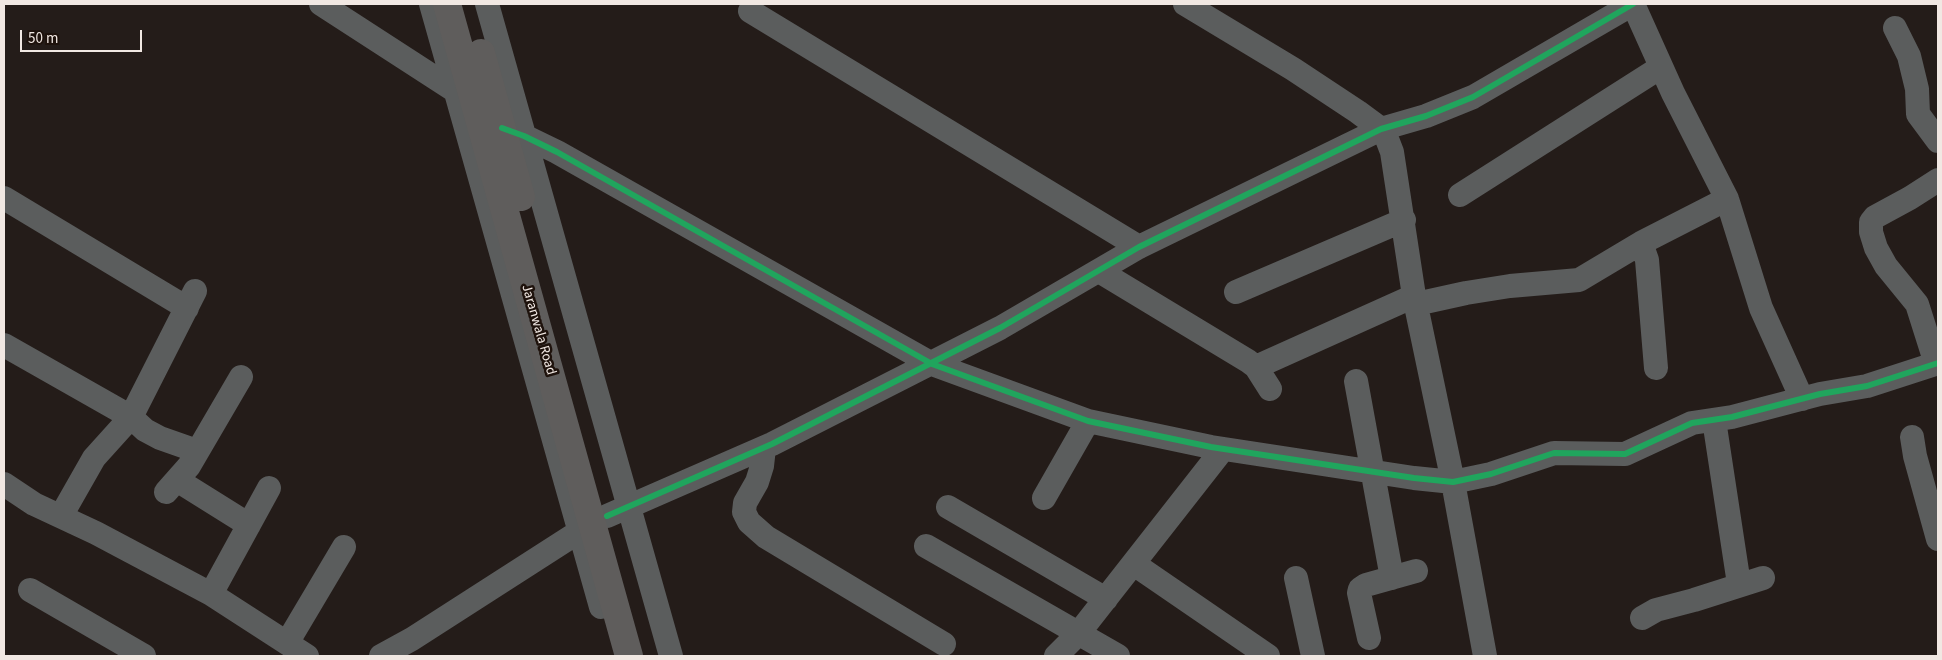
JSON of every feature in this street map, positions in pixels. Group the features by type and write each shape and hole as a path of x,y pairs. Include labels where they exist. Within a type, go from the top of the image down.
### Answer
{"main road":[{"name":"Jaranwala Road","path":"447,4 465,96 646,656"},
{"name":"Jaranwala Road","path":"466,4 513,132 602,519 629,656"}],"street":[{"path":"321,4 465,96"},
{"path":"431,4 465,96"},
{"path":"487,4 513,132 556,152 932,364 1088,422 1223,449 1372,472 1452,482 1491,474 1554,453 1625,454 1692,423 1732,417 1820,394 1867,386 1937,363 1917,304 1886,266 1876,248 1871,232 1871,222 1875,216 1910,198 1938,180"},
{"path":"1185,4 1211,10 1293,69 1358,112 1380,129 1392,152 1415,300 1485,656"},
{"path":"382,656 412,640 602,519 764,448 932,364 1000,328 1139,247 1380,129 1426,116 1473,97 1633,4 1727,198 1761,308 1802,399"},
{"path":"750,11 1139,247"},
{"path":"1895,28 1909,56 1917,89 1918,114 1938,141"},
{"path":"1460,195 1662,67"},
{"path":"4,198 191,300 131,417 94,458 61,516"},
{"path":"1256,367 1415,300 1510,286 1579,280 1641,243 1727,198"},
{"path":"1236,292 1404,220"},
{"path":"1641,243 1648,260 1656,368"},
{"path":"1099,271 1256,367 1270,389"},
{"path":"4,345 131,417 145,430 160,438 197,451"},
{"path":"240,377 197,451 172,486 249,525"},
{"path":"1356,381 1392,578"},
{"path":"1714,420 1739,584"},
{"path":"1044,498 1088,422"},
{"path":"1912,437 1915,456 1938,539"},
{"path":"764,448 760,474 745,503 744,512 750,522 766,537 944,644"},
{"path":"1056,656 1078,634 1223,449"},
{"path":"4,484 34,504 61,516 211,594 307,656"},
{"path":"211,594 269,488"},
{"path":"948,508 1106,599"},
{"path":"602,519 616,656"},
{"path":"602,519 671,656"},
{"path":"926,546 1118,656"},
{"path":"287,643 344,547"},
{"path":"1134,564 1268,656"},
{"path":"1370,638 1359,593 1360,590 1366,585 1416,571"},
{"path":"1296,578 1313,656"},
{"path":"1642,618 1656,610 1763,578"},
{"path":"30,590 144,656"}],"cycle path":[{"path":"607,516 772,444 1000,328 1139,247 1381,129 1426,116 1473,97 1633,4"},
{"path":"502,128 557,152 932,364 1088,421 1211,447 1414,478 1453,482 1491,474 1554,453 1625,454 1692,423 1732,417 1820,394 1867,386 1938,363"}]}
